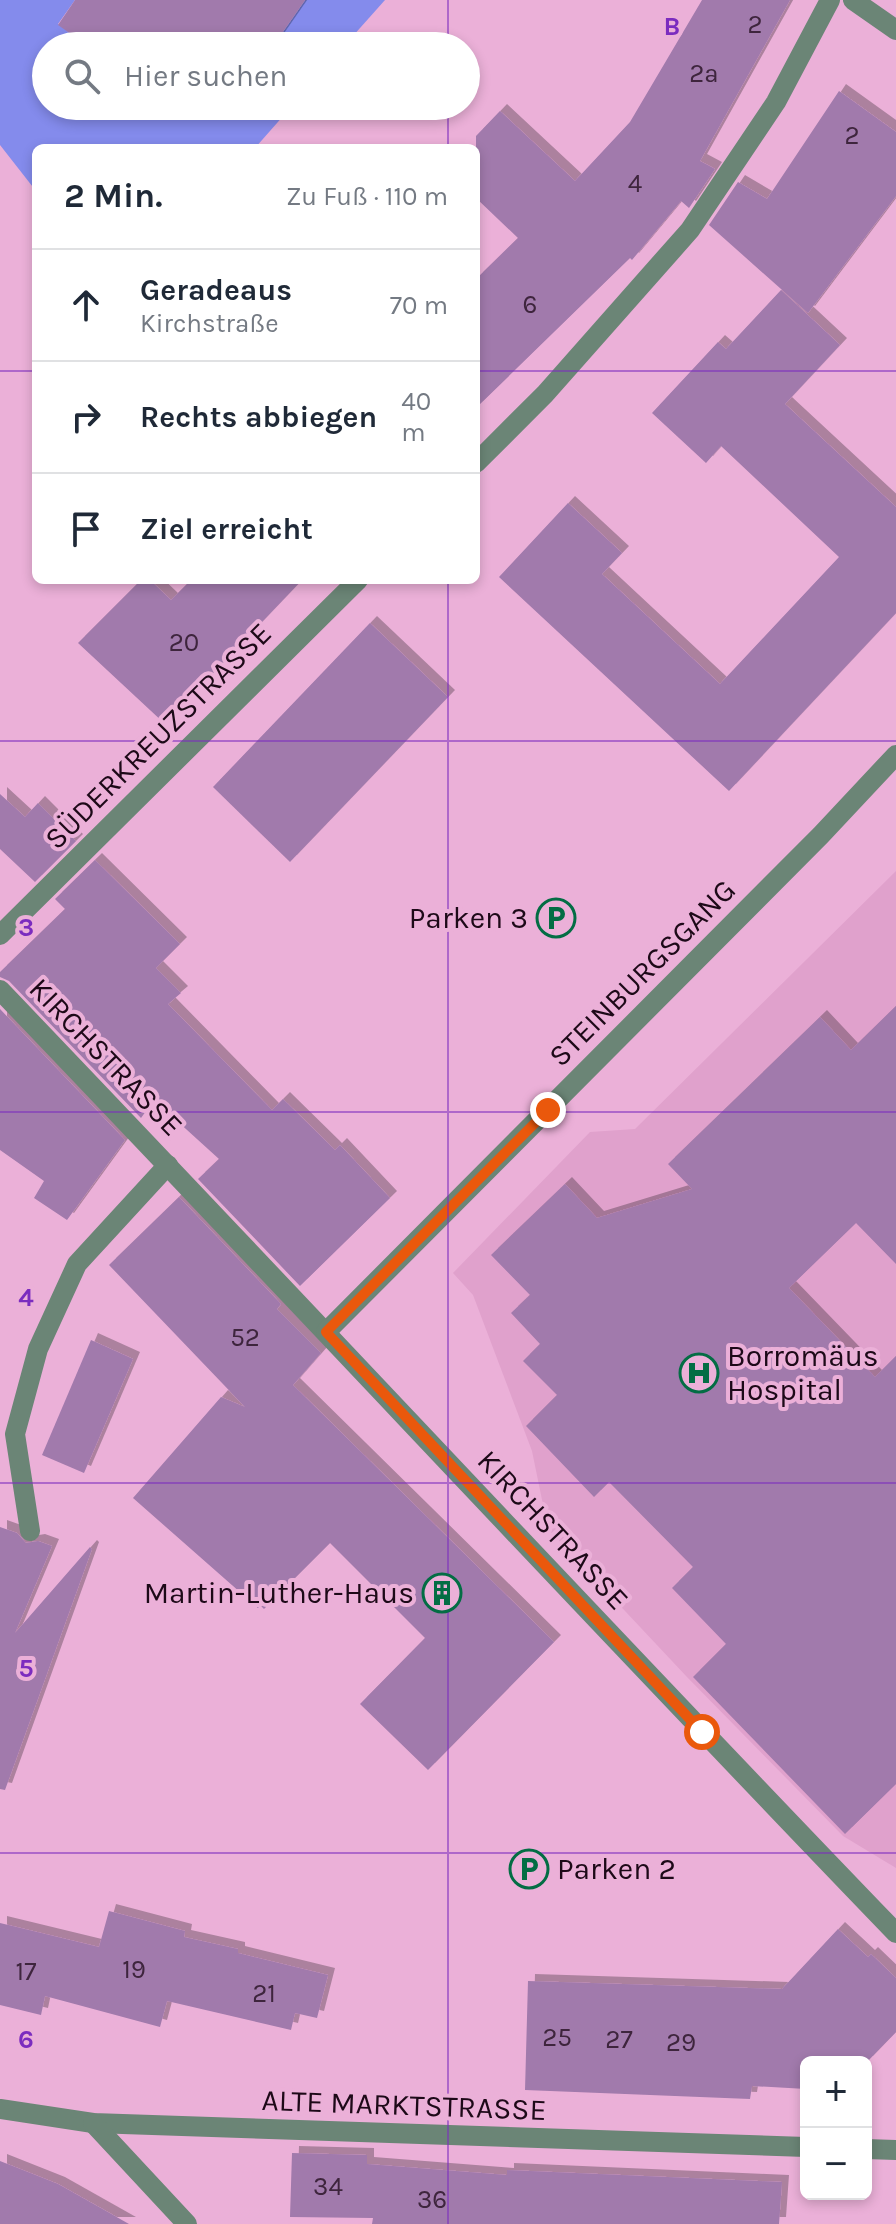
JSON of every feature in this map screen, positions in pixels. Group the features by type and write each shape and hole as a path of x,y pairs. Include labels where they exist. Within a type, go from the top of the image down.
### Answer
{"street":[{"path":"480,459 545,394 690,230 776,102 830,0"},
{"path":"853,0 896,30"},
{"name":"SÜDERKREUZSTRASSE","path":"0,935 354,584"},
{"name":"STEINBURGSGANG","path":"326,1332 810,846 896,755"},
{"name":"KIRCHSTRASSE","path":"0,990 691,1721 896,1933"},
{"name":"KIRCHSTRASSE","path":"30,1531 15,1434 38,1349 77,1264 168,1165"},
{"name":"ALTE MARKTSTRASSE","path":"0,2109 93,2123 800,2147"},
{"path":"93,2123 187,2224"},
{"path":"872,2149 896,2150"}],"shaded area":[{"path":"0,0 75,0 58,24 69,32 32,32 32,120 280,120 259,144 32,144 32,186 0,145"},
{"path":"305,0 385,0 356,32 283,32"},
{"name":"Borromäus Hospital","path":"896,871 896,1868 843,1836 548,1529 532,1451 473,1295 453,1273 590,1132 635,1129"}],"building":[{"path":"75,0 305,0 283,32 68,32 58,25"},
{"path":"702,0 790,0 700,161 715,169 689,208 681,201 632,260 630,258 480,404 480,275 518,238 480,202 480,144 476,144 476,136 500,111 575,181 630,122"},
{"path":"839,91 896,132 896,196 808,313 709,225 738,182 767,199"},
{"path":"781,290 840,345 785,404 896,507 896,613 729,791 499,577 568,503 622,553 602,574 720,684 839,557 721,446 706,463 652,413 718,342 726,349"},
{"path":"137,584 154,584 171,600 187,584 298,584 165,724 78,643"},
{"path":"370,623 448,697 290,862 213,787"},
{"path":"0,794 25,817 38,803 76,841 35,882 0,849"},
{"path":"95,860 180,944 156,968 181,993 168,1004 272,1110 283,1099 335,1150 340,1145 390,1198 300,1286 198,1179 219,1159 154,1100 141,1118 9,981 0,977 0,972 65,909 55,899"},
{"name":"Borromäus Hospital","path":"896,1006 896,1264 856,1223 789,1288 875,1377 896,1356 896,1784 845,1834 693,1677 726,1644 672,1588 693,1567 609,1482 594,1497 526,1426 557,1395 523,1361 540,1344 511,1313 530,1295 491,1255 565,1184 597,1218 692,1189 668,1164 820,1017 851,1050"},
{"path":"0,1009 125,1140 67,1220 34,1198 44,1181 0,1150"},
{"path":"179,1197 281,1304 277,1309 321,1353 293,1385 554,1642 428,1770 360,1704 425,1638 330,1543 264,1609 260,1605 258,1608 133,1498 221,1397 245,1407 109,1265"},
{"path":"91,1340 133,1359 84,1473 42,1455"},
{"path":"0,1527 17,1533 26,1543 38,1541 52,1546 15,1633 90,1547 92,1549 5,1790 0,1789"},
{"path":"109,1911 185,1931 184,1937 238,1949 238,1953 328,1975 317,2018 295,2013 291,2030 167,2001 160,2027 45,1996 41,2015 0,2005 0,1923 99,1947"},
{"path":"838,1929 896,1978 896,2032 872,2057 800,2056 800,2089 752,2086 750,2099 525,2090 528,1981 782,1989"},
{"path":"292,2153 367,2155 367,2164 507,2175 507,2170 782,2182 779,2224 372,2224 373,2218 290,2217"},
{"path":"0,2161 58,2184 129,2224 0,2224"}],"place":[{"name":"Parken 3","path":"556,918"},
{"name":"Borromäus Hospital","path":"699,1373"},
{"name":"Martin-Luther-Haus","path":"442,1593"},
{"name":"Parken 2","path":"529,1869"}],"route":[{"path":"548,1110 326,1332 702,1732"}]}
